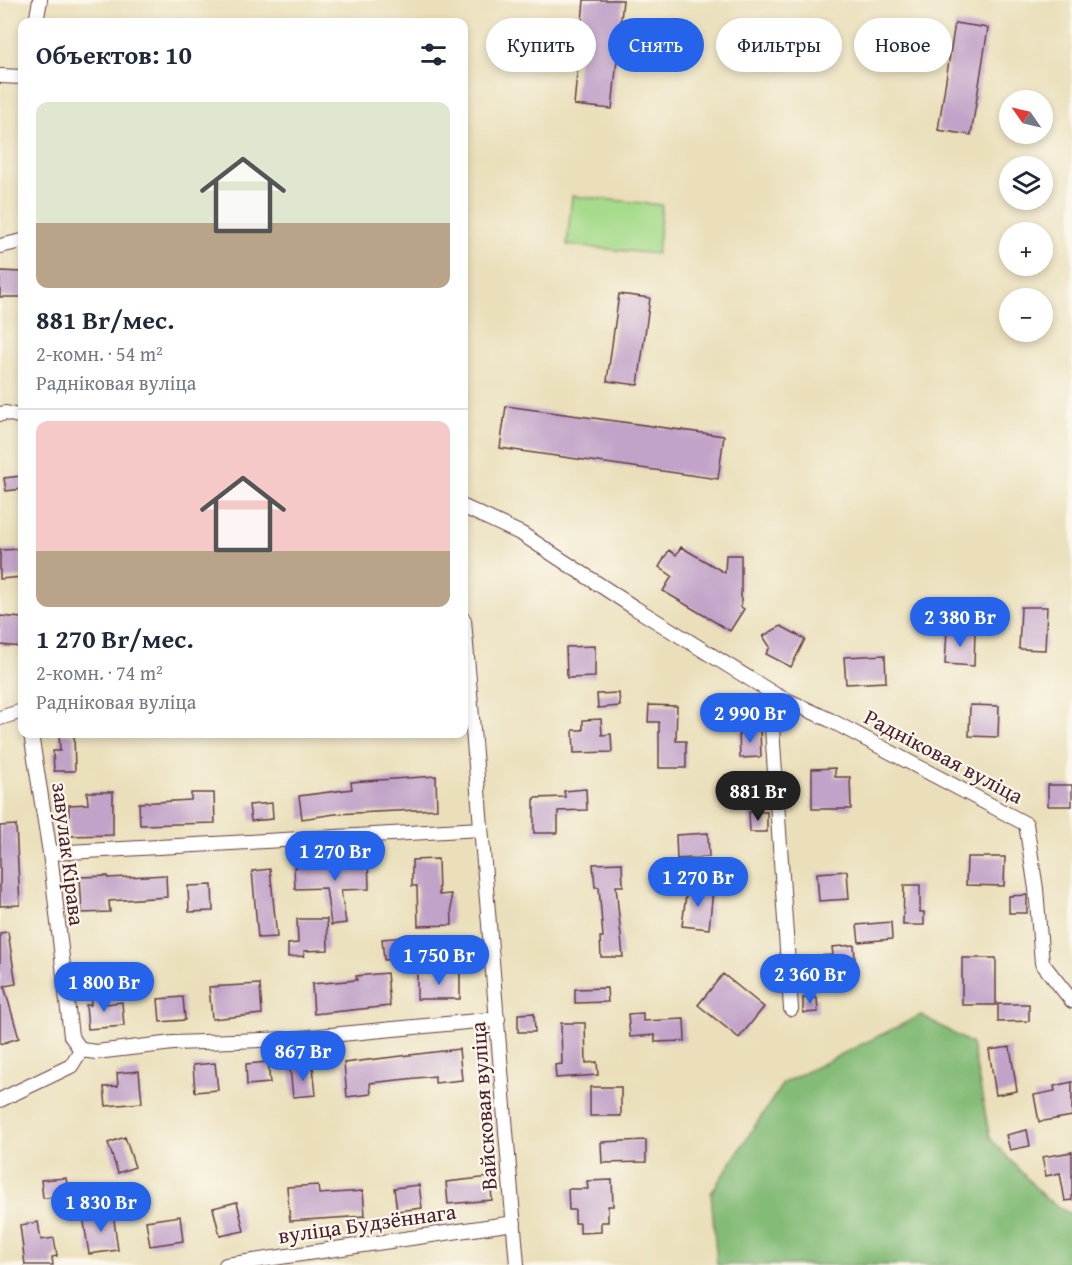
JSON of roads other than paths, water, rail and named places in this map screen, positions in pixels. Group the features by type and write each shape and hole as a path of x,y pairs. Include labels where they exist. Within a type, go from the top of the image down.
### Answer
{"street":[{"path":"37,18 40,0"},
{"path":"0,76 18,77"},
{"path":"0,246 18,242"},
{"path":"0,414 18,416"},
{"name":"Радніковая вуліца","path":"468,509 522,534 635,608 776,695 830,720 1026,824 1036,889 1042,963 1069,999"},
{"name":"Вайсковая вуліца","path":"468,675 517,1265"},
{"path":"776,695 772,728 791,1009"},
{"path":"0,718 18,712"},
{"name":"завулак Кірава","path":"32,738 50,853 71,1036 81,1050"},
{"path":"50,853 481,829"},
{"path":"0,1100 71,1066 81,1050 96,1052 173,1043 289,1038 498,1019"},
{"name":"вуліца Будзённага","path":"226,1265 514,1223"}]}
